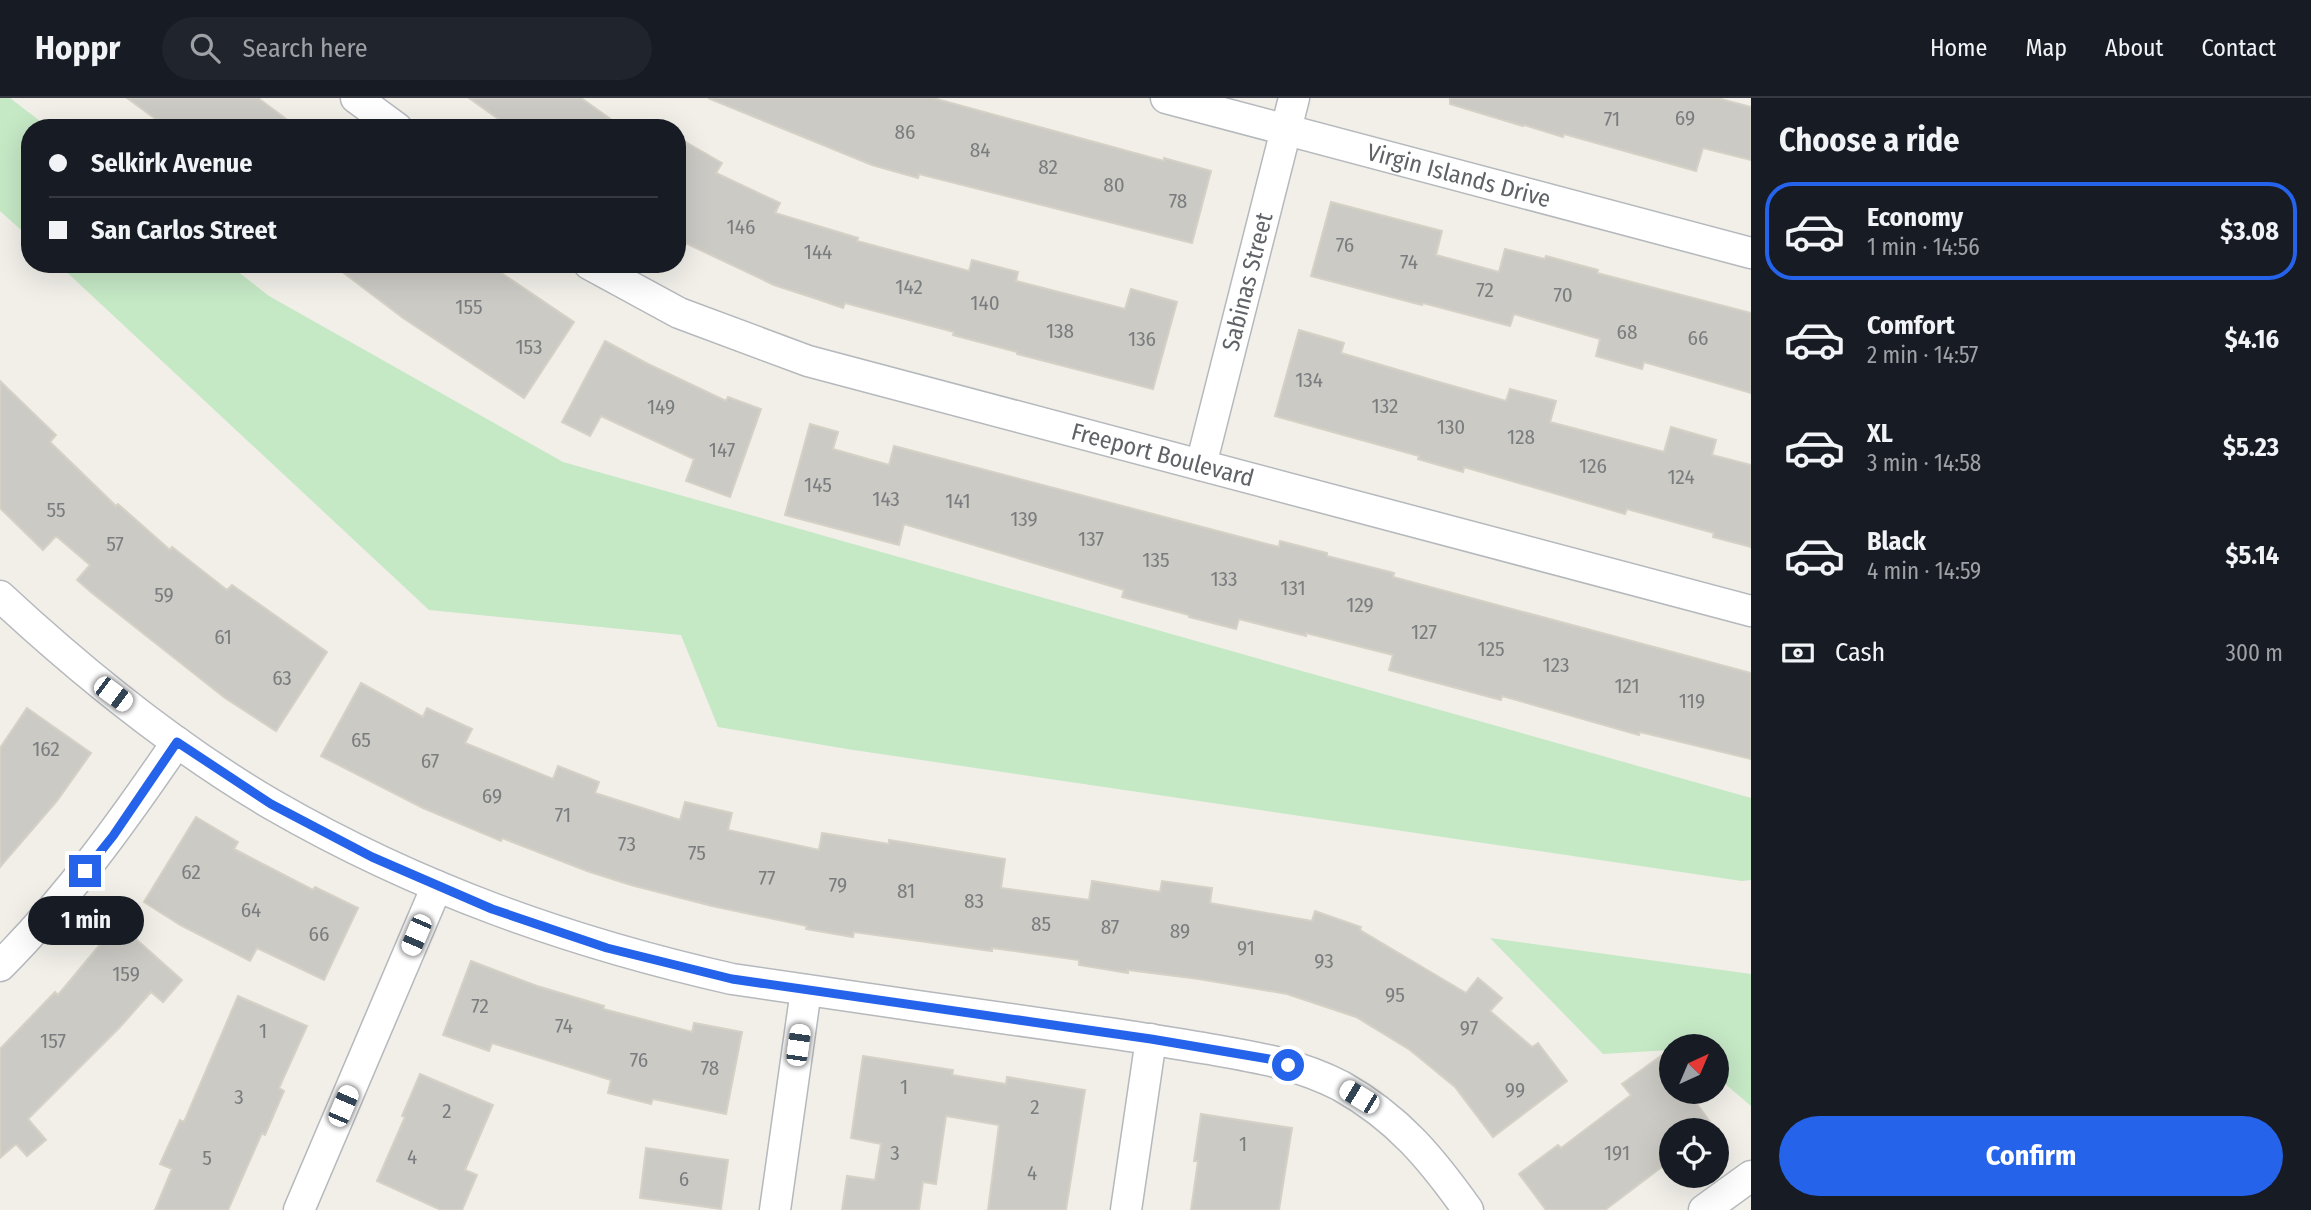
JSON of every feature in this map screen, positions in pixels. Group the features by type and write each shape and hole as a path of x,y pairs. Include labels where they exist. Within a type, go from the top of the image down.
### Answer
{"street":[{"path":"356,98 385,119"},
{"name":"Virgin Islands Drive","path":"1166,98 1751,253"},
{"name":"Sabinas Street","path":"1201,465 1294,98"},
{"name":"Freeport Boulevard","path":"606,273 679,313 808,361 1751,611"},
{"path":"0,596 83,671 177,742 293,816 372,857 437,886 556,933 732,979 1151,1039 1269,1059 1307,1070 1377,1108 1410,1136 1437,1166 1468,1210"},
{"path":"0,966 53,911 113,836 177,742"},
{"path":"299,1210 437,886"},
{"path":"775,1210 806,990"},
{"path":"1126,1210 1151,1039"},
{"path":"1704,1210 1751,1176"}],"green space":[{"path":"0,98 10,98 37,119 21,119 21,230 0,211"},
{"path":"68,273 240,273 269,296 563,462 1751,798 1751,880 1742,881 847,749 718,727 681,635 429,610"},
{"path":"1490,938 1751,974 1751,1106 1729,1087 1729,1034 1659,1034 1659,1051 1603,1054"}],"building":[{"path":"127,98 258,98 286,119 156,119"},
{"path":"469,98 581,98 610,119 498,119"},
{"path":"708,98 933,98 1164,161 1164,158 1211,171 1192,243 919,174 918,178 872,165"},
{"path":"1450,98 1717,98 1751,107 1751,160 1703,148 1696,171 1564,134 1563,137 1523,126 1450,104"},
{"path":"686,142 722,163 716,173 780,203 775,213 858,238 857,241 969,271 972,260 1018,272 1016,281 1125,309 1131,289 1177,302 1153,389 1017,354 953,335 954,332 845,303 843,308 774,285 686,243"},
{"path":"1331,202 1442,231 1436,255 1499,272 1505,249 1545,259 1546,256 1598,270 1597,273 1751,313 1751,393 1644,362 1642,369 1596,356 1600,339 1514,314 1510,326 1311,276"},
{"path":"344,273 501,273 574,322 524,398 403,318"},
{"path":"1299,330 1344,343 1341,353 1506,401 1510,389 1556,401 1550,422 1664,452 1671,427 1716,440 1712,455 1751,465 1751,547 1713,537 1714,533 1627,509 1625,514 1464,467 1463,472 1418,459 1419,456 1275,416"},
{"path":"605,341 726,401 728,397 761,409 730,497 686,481 694,459 601,416 590,436 562,422"},
{"path":"0,381 56,435 50,442 116,506 118,504 170,550 172,547 227,590 232,585 327,652 276,731 225,698 77,580 90,565 56,536 43,550 0,508"},
{"path":"810,424 838,432 833,449 889,465 894,446 1279,547 1280,541 1327,553 1327,556 1394,573 1393,577 1751,673 1751,759 1640,732 1639,735 1502,696 1501,700 1389,670 1393,655 1306,633 1306,636 1239,619 1236,629 1189,617 1122,597 1124,590 904,524 899,545 785,515"},
{"path":"361,683 423,717 427,708 472,729 465,743 553,779 558,766 599,782 595,793 680,820 685,802 732,813 728,830 819,850 822,833 889,844 889,840 1005,859 1001,888 1089,900 1092,881 1160,892 1162,881 1212,888 1210,903 1312,921 1315,911 1361,927 1360,930 1466,993 1478,978 1502,998 1490,1011 1532,1047 1538,1043 1567,1081 1493,1137 1455,1087 1410,1050 1356,1017 1287,994 1199,979 1128,970 1128,973 1079,965 1079,960 992,948 992,951 854,932 853,937 806,929 807,926 712,906 587,871 502,838 501,841 423,808 321,756"},
{"path":"27,708 91,753 57,801 0,867 0,748"},
{"path":"196,817 238,842 234,849 313,890 315,887 358,908 324,980 257,948 250,961 180,925 144,902"},
{"path":"118,923 182,980 163,1002 151,992 28,1119 46,1140 27,1156 16,1144 0,1158 0,1049 55,992 58,995"},
{"path":"471,961 537,986 604,1006 603,1009 692,1032 694,1023 742,1032 726,1114 653,1099 651,1104 608,1093 611,1080 492,1043 489,1051 443,1035"},
{"path":"238,996 307,1026 279,1088 284,1091 228,1210 155,1210 172,1169 160,1164 180,1120 184,1122"},
{"path":"863,1056 953,1070 952,1075 1006,1084 1007,1077 1085,1090 1066,1210 988,1210 999,1125 946,1116 936,1184 923,1182 919,1210 842,1210 847,1176 875,1180 881,1144 851,1138"},
{"path":"1659,1057 1659,1104 1697,1104 1707,1118 1659,1118 1659,1169 1605,1210 1546,1210 1519,1174 1558,1145 1561,1148 1631,1095 1622,1084"},
{"path":"420,1074 493,1105 465,1170 477,1175 462,1210 441,1210 377,1181 405,1117 402,1116"},
{"path":"1201,1114 1292,1128 1279,1210 1191,1210"},
{"path":"646,1148 728,1160 721,1209 640,1198"}],"route":[{"path":"85,871 113,836 177,742 271,804 372,857 492,909 556,933 607,948 732,979 1151,1039 1269,1059 1288,1065"}]}
